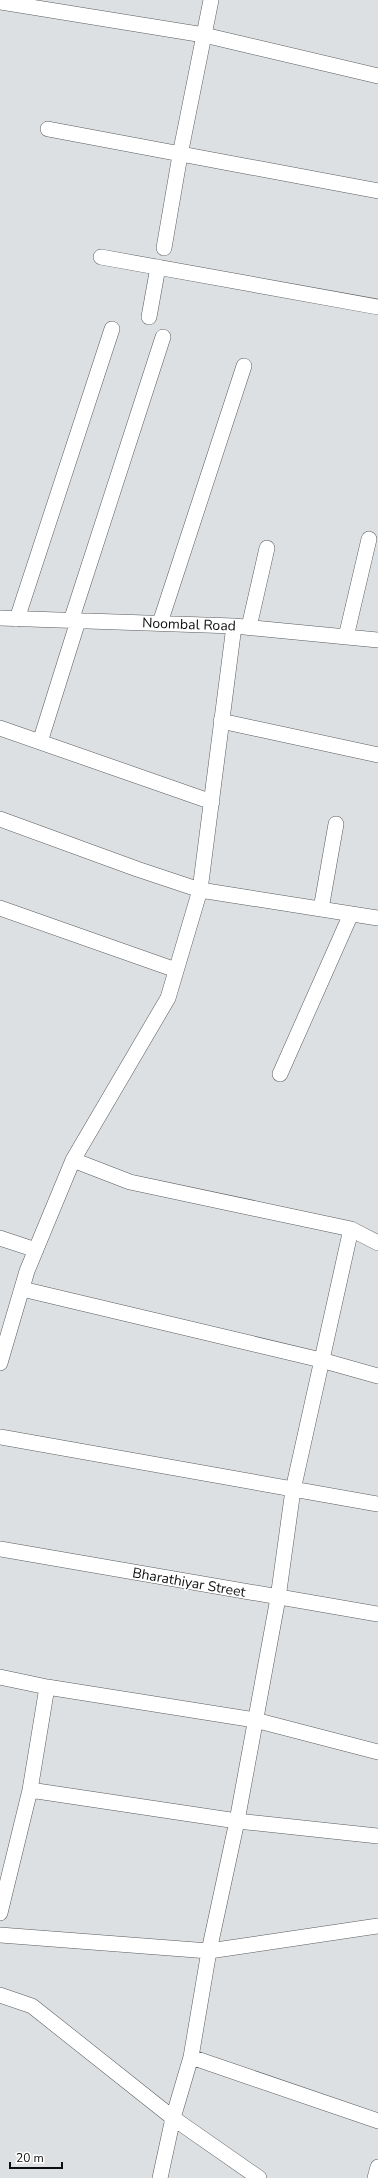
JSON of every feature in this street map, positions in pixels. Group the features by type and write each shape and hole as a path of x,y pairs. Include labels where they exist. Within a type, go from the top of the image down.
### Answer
{"street":[{"path":"164,248 180,155 211,0"},
{"path":"0,2 204,35 378,76"},
{"path":"48,129 378,191"},
{"path":"101,257 378,307"},
{"path":"149,318 158,267"},
{"path":"17,619 112,329"},
{"path":"40,742 75,621 162,337"},
{"path":"160,623 244,366"},
{"path":"346,637 369,539"},
{"path":"0,1363 22,1289 36,1250 73,1160 168,998 200,890 221,722 242,626 268,548"},
{"name":"Noombal Road","path":"0,618 242,626 378,640"},
{"path":"221,722 378,755"},
{"path":"0,728 212,802"},
{"path":"0,819 137,869 200,890 378,918"},
{"path":"321,909 336,824"},
{"path":"0,908 176,970"},
{"path":"280,1074 351,914"},
{"path":"73,1160 130,1182 351,1230 378,1243"},
{"path":"160,2178 173,2118 191,2057 209,1951 237,1820 278,1598 293,1490 351,1230"},
{"path":"0,1238 36,1250"},
{"path":"22,1289 321,1360 378,1376"},
{"path":"0,1437 378,1504"},
{"name":"Bharathiyar Street","path":"0,1549 378,1614"},
{"path":"0,1677 47,1687 255,1720 378,1752"},
{"path":"0,1913 30,1790 47,1687"},
{"path":"30,1790 237,1820 378,1836"},
{"path":"0,1934 209,1951 378,1926"},
{"path":"0,1995 32,2006 173,2118 259,2178"},
{"path":"191,2057 378,2121"},
{"path":"375,2178 378,2167"}]}
